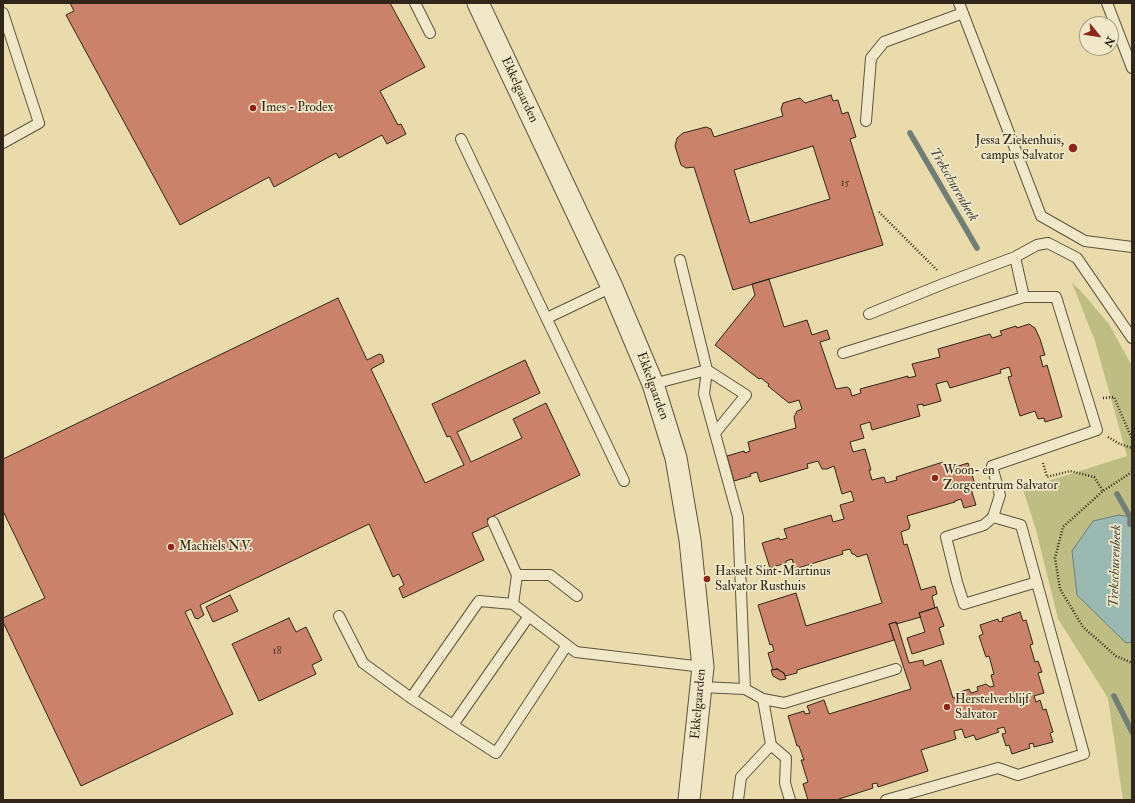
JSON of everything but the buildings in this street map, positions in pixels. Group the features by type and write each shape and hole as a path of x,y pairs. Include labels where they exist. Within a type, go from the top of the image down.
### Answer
{"street":[{"name":"Ekkelgaarden","path":"478,3 612,287 653,384 676,458 690,540 702,677 689,800"}],"lane":[{"path":"415,3 430,33"},
{"path":"959,3 1041,216 1084,242 1132,247"},
{"path":"1108,3 1132,68"},
{"path":"3,13 39,123 3,143"},
{"path":"866,121 872,58 884,42 963,13"},
{"path":"461,139 624,481"},
{"path":"1059,248 1067,231"},
{"path":"869,314 1015,257 1037,245 1048,243 1076,258 1132,338"},
{"path":"1015,257 1024,297"},
{"path":"680,260 707,370 704,394 738,517 745,689"},
{"path":"547,318 612,287"},
{"path":"843,354 1024,297 1056,297 1097,430 992,466 1000,495 993,517 984,525 946,537 964,604 1037,582"},
{"path":"653,384 707,370 746,395 715,433"},
{"path":"886,800 998,768 1018,775 1084,754 1021,525 993,517"},
{"path":"493,522 517,575 513,604"},
{"path":"517,575 550,575 577,596"},
{"path":"411,698 479,601 513,604 576,652 702,677 745,689 763,699 784,703 896,668"},
{"path":"339,616 363,663 411,698 496,753 567,645"},
{"path":"453,725 529,616"},
{"path":"763,699 772,745 786,758 785,783 790,800"},
{"path":"738,800 741,777 772,745"}],"path":[{"path":"879,212 939,272 943,284"},
{"path":"1088,400 1114,397 1132,439"},
{"path":"1097,430 1120,444 1132,448"},
{"path":"1038,449 1047,477 1070,471 1094,477 1103,491"},
{"path":"1132,472 1103,491 1064,527 1055,558 1060,589 1083,627 1116,656 1132,663"}],"green space":[{"path":"1072,283 1080,290 1109,324 1132,366 1132,800 1123,800 1108,698 1058,619 1036,530 1023,489 1127,456 1095,341"}],"water":[{"path":"1119,515 1132,517 1132,642 1126,643 1077,595 1072,551 1093,521"}],"waterway":[{"name":"Trekschurenbeek","path":"910,133 977,248"},
{"name":"Trekschurenbeek","path":"1117,494 1130,517 1130,524"},
{"name":"Trekschurenbeek","path":"1114,696 1132,732"}],"place":[{"name":"Imes - Prodex","path":"253,108"},
{"name":"Jessa Ziekenhuis, campus Salvator","path":"1073,148"},
{"name":"Woon- en Zorgcentrum Salvator","path":"935,478"},
{"name":"Machiels N.V.","path":"171,547"},
{"name":"Hasselt Sint-Martinus Salvator Rusthuis","path":"707,579"},
{"name":"Herstelverblijf Salvator","path":"947,707"}]}
